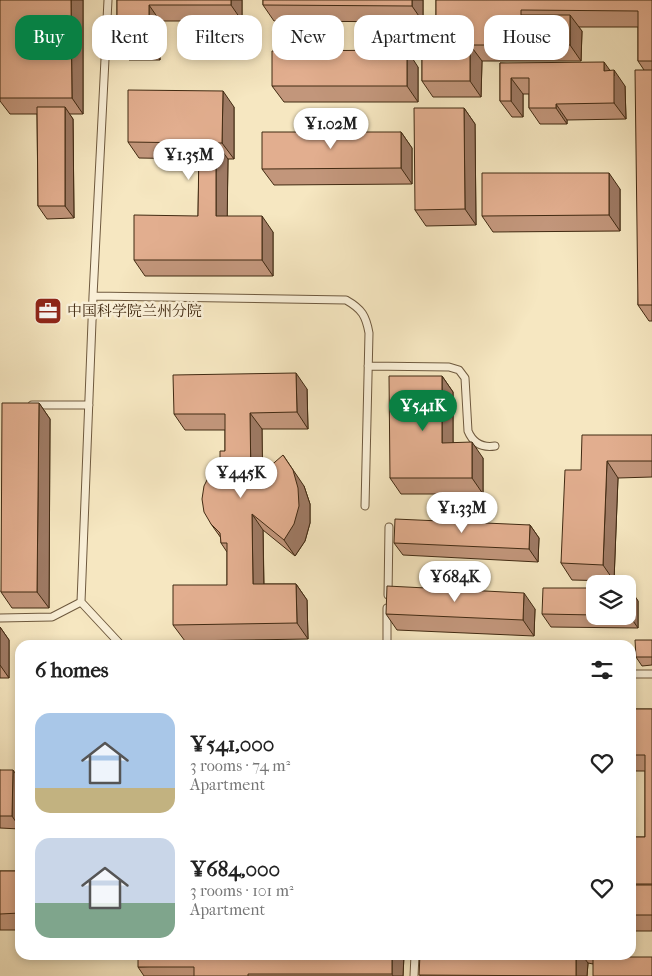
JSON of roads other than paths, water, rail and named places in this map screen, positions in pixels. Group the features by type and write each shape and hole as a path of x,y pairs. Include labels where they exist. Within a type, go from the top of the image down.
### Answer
{"lane":[{"path":"108,0 93,296 81,602 116,640"},
{"path":"93,296 346,300 356,306 363,313 369,333 365,506"},
{"path":"368,366 449,367 459,370 463,374 466,384 468,431 475,442 488,447 495,446"},
{"path":"20,405 89,405"},
{"path":"387,640 389,527"},
{"path":"0,618 52,617 81,602"},
{"path":"636,674 652,674"},
{"path":"414,960 414,976"}],"place":[{"name":"中国科学院兰州分院","path":"48,311"}]}
